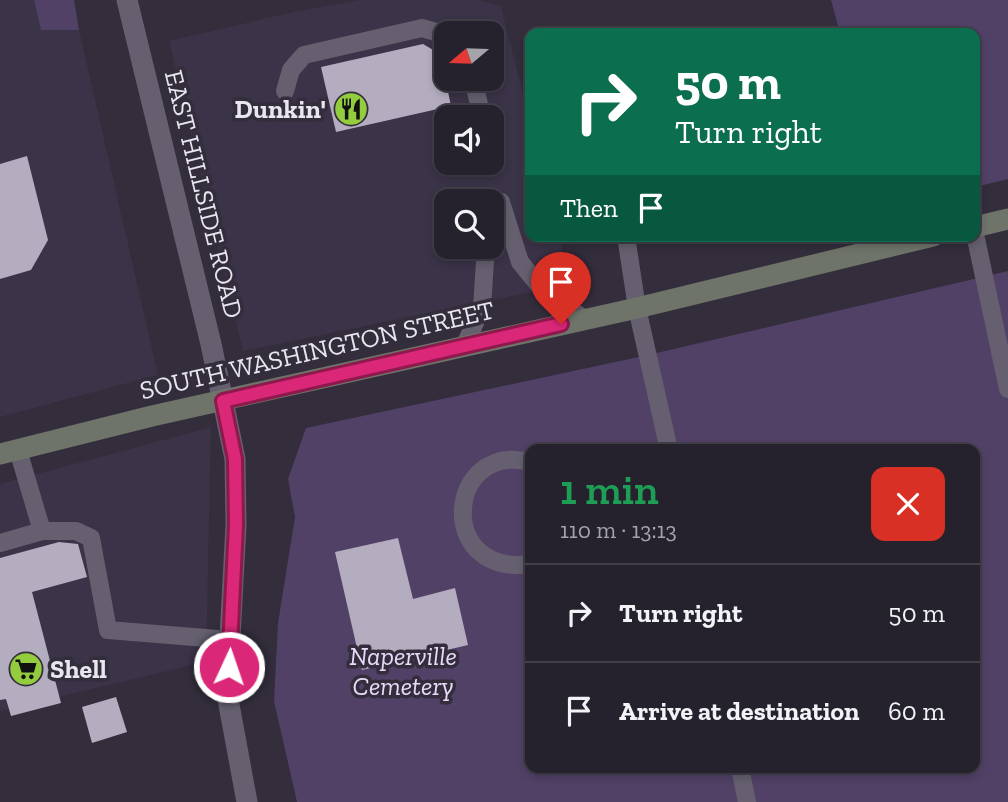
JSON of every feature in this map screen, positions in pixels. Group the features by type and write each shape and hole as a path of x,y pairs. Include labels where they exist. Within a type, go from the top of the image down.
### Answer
{"main road":[{"path":"980,226 1008,219"},
{"name":"SOUTH WASHINGTON STREET","path":"9,452 465,345 637,308 880,242"}],"street":[{"name":"EAST HILLSIDE ROAD","path":"127,0 235,459 236,525 227,694 247,802"}],"lane":[{"path":"285,91 291,70 304,55 422,28 434,32"},
{"path":"504,211 520,262 546,294 585,319"},
{"path":"627,242 637,308 668,444"},
{"path":"977,242 1008,389"},
{"path":"465,345 482,307 485,259"},
{"path":"9,452 42,531"},
{"path":"525,461 512,459 495,463 481,472 469,484 463,500 462,518 467,536 477,551 493,561 511,566 525,565"},
{"path":"0,543 42,531 76,531 91,538 108,630 230,640"},
{"path":"741,773 747,802"}],"shaded area":[{"path":"0,0 34,0 41,30 79,30 158,375 0,417"},
{"path":"361,0 480,0 501,6 525,102 525,242 560,242 571,284 243,351 169,41 293,12"},
{"path":"211,427 206,668 201,663 0,711 0,484"}],"green space":[{"path":"34,0 74,0 79,30 41,30"},
{"path":"831,0 1008,0 1008,179 980,186 980,28 839,28"},
{"name":"Naperville Cemetery","path":"1008,271 1008,802 297,802 274,701 278,623 295,517 288,479 306,428 648,355"}],"building":[{"path":"423,44 434,50 434,91 448,91 451,105 434,105 434,110 336,132 321,67"},
{"path":"27,156 48,240 31,270 0,279 0,164"},
{"path":"398,538 413,599 455,588 468,645 362,670 335,552"},
{"path":"59,542 78,544 87,577 32,592 61,703 11,716 6,699 0,700 0,558"},
{"path":"116,697 127,732 92,743 82,707"}],"place":[{"name":"Dunkin'","path":"351,109"},
{"name":"Shell","path":"26,669"}],"route":[{"path":"229,667 236,525 235,459 223,401 561,324"}]}
